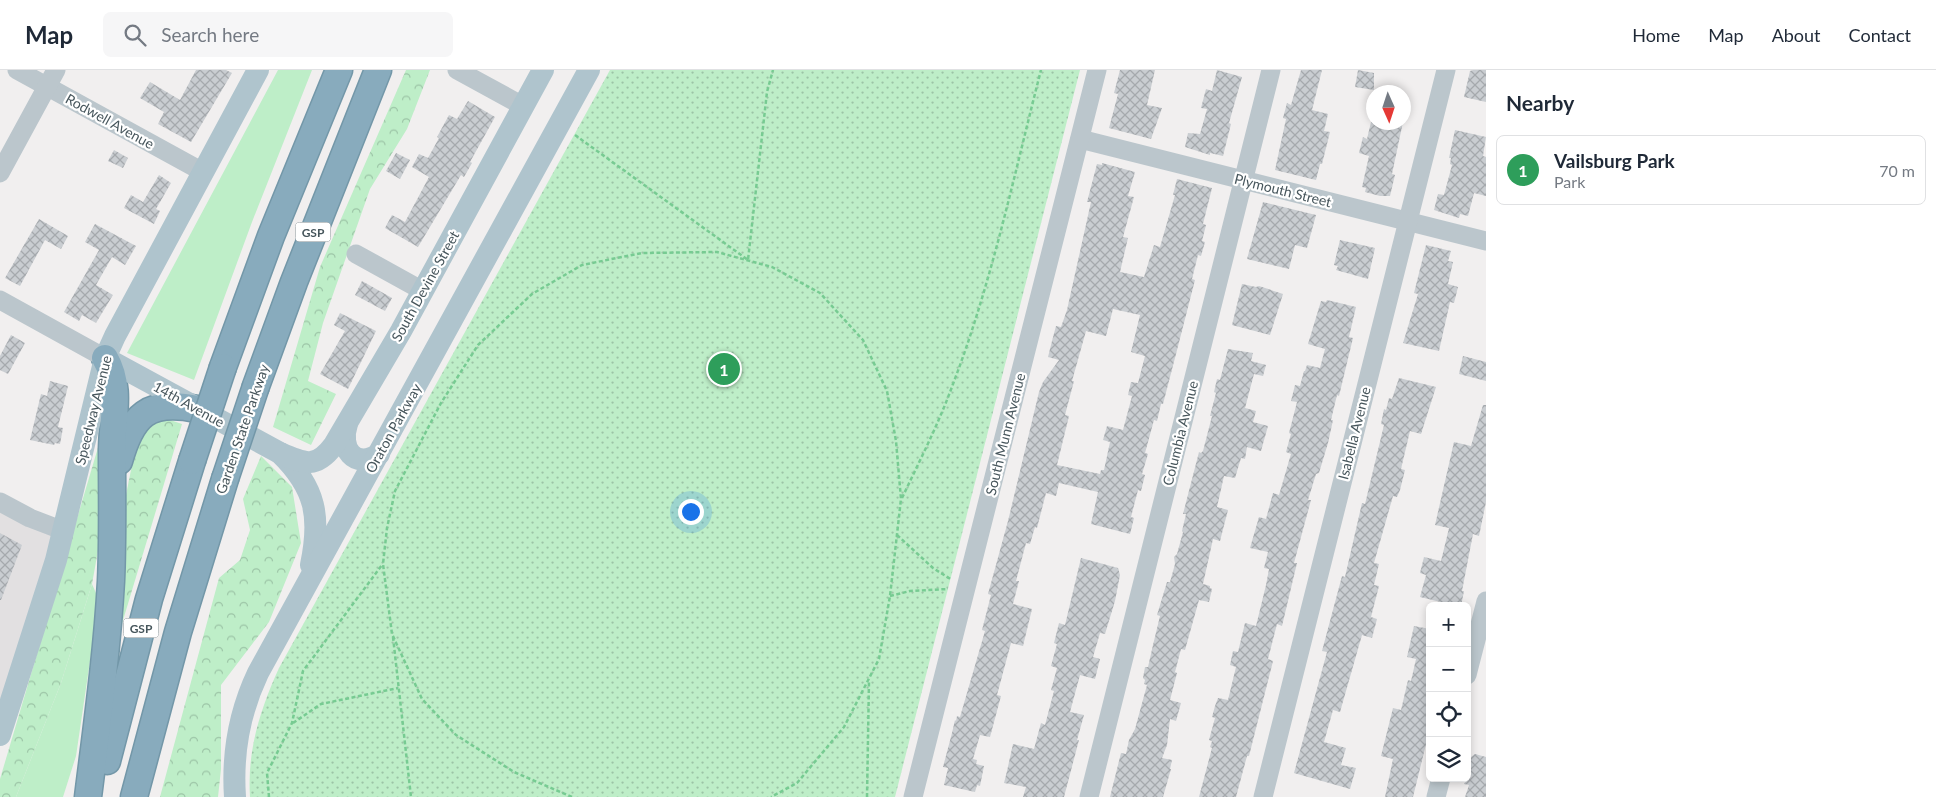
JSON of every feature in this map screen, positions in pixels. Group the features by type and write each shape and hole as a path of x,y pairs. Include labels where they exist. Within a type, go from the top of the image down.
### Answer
{"highway":[{"name":"GSP","path":"98,797 135,650 164,547 222,367 271,236 339,70"},
{"name":"Garden State Parkway","path":"134,797 176,641 225,479 256,386 304,255 378,70"},
{"path":"88,797 106,650 111,579 112,436 116,388 112,372 105,358"},
{"path":"112,498 124,444 138,420 157,407 174,405 197,409"}],"main road":[{"name":"South Devine Street","path":"280,453 300,461 314,462 320,460 328,453 347,424 422,291 543,70"},
{"name":"Oraton Parkway","path":"235,797 234,757 240,719 251,687 589,70"},
{"name":"Speedway Avenue","path":"0,735 64,531 105,358 255,75"},
{"name":"14th Avenue","path":"105,358 280,453 303,480 315,509 315,540 307,583"},
{"path":"347,424 344,438 350,453 360,459 379,454"},
{"path":"230,797 234,757"}],"street":[{"name":"Rodwell Avenue","path":"17,70 52,78 204,172"},
{"path":"458,70 523,106"},
{"name":"South Munn Avenue","path":"914,797 1097,70"},
{"name":"Columbia Avenue","path":"1089,797 1271,70"},
{"name":"Isabella Avenue","path":"1263,797 1446,70"},
{"path":"0,173 52,78"},
{"name":"Plymouth Street","path":"1080,139 1486,241"},
{"path":"356,254 422,291"},
{"name":"14th Avenue","path":"0,300 105,358"},
{"path":"0,502 30,518 64,531"},
{"path":"1471,659 1486,601"},
{"path":"1436,797 1440,782"}],"path":[{"path":"748,260 767,92 773,70"},
{"path":"901,499 954,384 983,296 1041,70"},
{"path":"560,124 748,260"},
{"path":"411,797 382,564 395,491 441,403 478,344 532,294 582,265 642,254 717,252 772,267 820,293 862,340 887,391 896,441 901,499 890,596 879,659 844,727 797,783 770,797"},
{"path":"897,535 933,568 966,588"},
{"path":"269,797 266,773 292,724 303,671 382,564"},
{"path":"890,596 910,591 966,588"},
{"path":"392,634 422,699 456,735 514,772 572,797"},
{"path":"867,797 869,678"},
{"path":"292,724 321,704 398,688"}],"shaded area":[{"path":"0,498 58,529 3,699 0,698"}],"green space":[{"path":"278,70 312,70 252,222 194,380 127,353"},
{"path":"406,70 430,70 407,129 370,189 323,323 308,381 336,394 311,445 273,427 320,267"},
{"path":"610,70 1080,70 895,797 250,797 251,763 256,731 266,699 279,668"},
{"path":"161,417 182,424 121,627 115,622 121,520 137,440"},
{"path":"102,434 101,534 92,584 61,683 16,797 0,797 0,779"},
{"path":"261,456 292,487 301,543 269,622 221,685 221,769 218,797 160,797 219,578 240,560 250,530 243,499"},
{"path":"92,584 99,600 76,756 63,797 16,797 61,683"}],"building":[{"path":"196,70 226,70 232,73 191,142 158,124 164,112 140,98 150,82 180,100"},
{"path":"1120,70 1155,70 1147,105 1162,108 1151,139 1109,128 1118,94 1114,93"},
{"path":"1217,70 1242,77 1229,123 1231,124 1223,156 1210,153 1210,155 1185,147 1188,133 1200,134 1207,109 1201,108 1206,89 1212,91"},
{"path":"1301,70 1322,70 1312,110 1328,114 1324,131 1330,132 1316,180 1275,170 1286,119 1283,118 1287,103 1291,105"},
{"path":"1358,70 1374,73 1374,85 1366,85 1366,89 1355,87"},
{"path":"1486,70 1486,102 1464,97 1470,71"},
{"path":"468,101 495,117 470,162 472,163 464,177 461,175 418,247 385,228 392,215 405,222 429,177 412,167 419,154 428,158 449,115 457,119"},
{"path":"1369,130 1401,130 1392,174 1395,175 1390,196 1380,196 1365,192 1366,188 1362,187 1369,156 1359,153 1363,137 1367,139"},
{"path":"1455,130 1486,137 1483,156 1486,157 1486,196 1474,193 1468,216 1460,214 1459,218 1434,210 1438,194 1444,195 1452,165 1450,164 1451,158 1449,158"},
{"path":"114,150 128,158 123,168 108,161"},
{"path":"396,153 410,160 400,179 386,171"},
{"path":"1102,163 1135,172 1128,196 1134,197 1123,237 1128,238 1120,272 1144,277 1154,245 1160,247 1175,195 1173,195 1177,179 1212,188 1203,224 1206,225 1202,241 1205,242 1201,256 1198,255 1192,279 1195,280 1163,404 1161,404 1157,421 1154,420 1145,453 1148,454 1142,474 1145,475 1141,491 1138,490 1131,517 1134,518 1130,534 1091,524 1098,492 1059,483 1056,496 1046,493 1037,528 1035,527 1030,544 1026,543 1016,581 1019,581 1013,604 1032,609 1023,646 1011,643 997,695 1001,696 990,737 980,735 973,759 977,760 976,764 984,766 980,786 977,785 975,792 944,785 948,768 943,767 955,720 957,716 960,717 985,631 982,630 991,595 988,594 1008,521 1039,392 1043,382 1059,360 1048,357 1056,326 1061,327 1067,310 1091,202 1087,202 1097,164 1102,165","holes":["1113,309 1140,315 1131,352 1145,356 1138,383 1131,382 1128,395 1132,396 1123,430 1107,426 1103,440 1110,442 1104,470 1101,470 1100,474 1057,465 1069,416 1065,415 1074,381 1072,381 1086,331 1106,336"]},
{"path":"159,175 171,183 156,209 160,211 154,224 124,208 131,195 143,202"},
{"path":"1263,202 1316,215 1307,248 1295,245 1289,269 1247,259"},
{"path":"39,219 68,236 61,249 45,240 20,286 5,278"},
{"path":"95,224 136,246 125,265 112,257 96,285 113,295 96,323 82,315 79,321 64,312 99,250 85,242"},
{"path":"1340,240 1375,248 1368,279 1336,270 1338,266 1334,265"},
{"path":"1426,245 1451,251 1448,261 1453,262 1448,284 1458,287 1454,303 1450,302 1439,351 1403,343 1418,294 1414,293"},
{"path":"362,281 392,298 385,311 355,295"},
{"path":"1242,284 1259,286 1283,294 1270,335 1232,325"},
{"path":"1327,300 1356,307 1349,337 1353,338 1339,396 1337,395 1331,420 1333,420 1328,443 1308,500 1311,500 1294,563 1297,563 1282,626 1277,624 1268,659 1273,661 1249,756 1247,756 1236,797 1199,797 1212,748 1210,747 1212,741 1209,740 1215,718 1212,717 1215,706 1218,698 1228,700 1236,667 1230,665 1233,651 1238,652 1245,623 1256,626 1266,585 1269,569 1264,568 1268,552 1250,548 1259,517 1266,519 1273,493 1279,495 1291,454 1286,452 1297,402 1291,401 1295,385 1300,386 1307,365 1320,368 1325,349 1308,344 1321,301 1326,302"},
{"path":"340,313 376,331 348,389 320,374 345,331 334,325"},
{"path":"11,335 25,343 8,374 0,370 0,356"},
{"path":"1228,349 1253,353 1251,361 1266,365 1263,376 1254,374 1245,408 1256,411 1253,422 1268,426 1261,451 1247,447 1245,459 1241,458 1235,478 1224,476 1217,507 1228,510 1220,541 1213,539 1203,584 1210,586 1212,589 1209,602 1199,600 1185,650 1181,649 1175,672 1177,673 1170,700 1181,703 1176,721 1170,719 1167,745 1162,758 1172,760 1163,797 1110,797 1121,753 1126,754 1147,685 1144,684 1145,680 1143,678 1145,667 1148,667 1160,616 1157,615 1167,582 1170,582 1175,564 1174,557 1177,554 1186,514 1183,514 1199,452 1203,451 1212,416 1210,416 1216,393 1214,392 1217,379 1220,380"},
{"path":"1463,356 1486,362 1486,381 1459,374"},
{"path":"1399,378 1436,387 1421,434 1410,431 1401,469 1405,470 1400,490 1397,497 1393,496 1374,563 1379,564 1374,585 1379,586 1371,617 1377,619 1372,638 1362,635 1340,712 1333,710 1324,742 1346,748 1341,765 1356,768 1350,789 1294,773 1327,652 1322,651 1342,576 1345,577 1362,503 1365,504 1384,425 1381,424 1384,409 1386,410 1389,398 1392,399"},
{"path":"50,381 68,386 58,427 63,428 60,444 55,443 54,445 30,440 41,394 47,396"},
{"path":"1483,405 1486,405 1486,502 1479,536 1473,534 1462,591 1464,591 1462,602 1441,602 1420,597 1426,575 1420,573 1424,557 1441,561 1449,528 1435,525 1454,442 1471,446"},
{"path":"0,533 22,545 1,600 0,600"},
{"path":"1081,558 1118,568 1120,575 1115,601 1105,634 1100,633 1093,657 1100,659 1095,679 1080,675 1070,712 1084,715 1064,797 1023,797 1026,787 1004,783 1013,744 1034,749 1041,723 1045,725 1054,691 1051,690 1057,668 1051,666 1057,644 1054,643 1059,623 1065,625"},
{"path":"1414,626 1426,628 1426,744 1413,797 1385,797 1393,759 1381,756 1393,708 1401,710 1408,680 1411,681 1416,659 1407,657"},
{"path":"1475,754 1486,757 1486,797 1465,797 1469,785 1464,784 1465,782 1471,782 1471,757"}],"place":[{"name":"Vailsburg Park","path":"724,369"}]}
